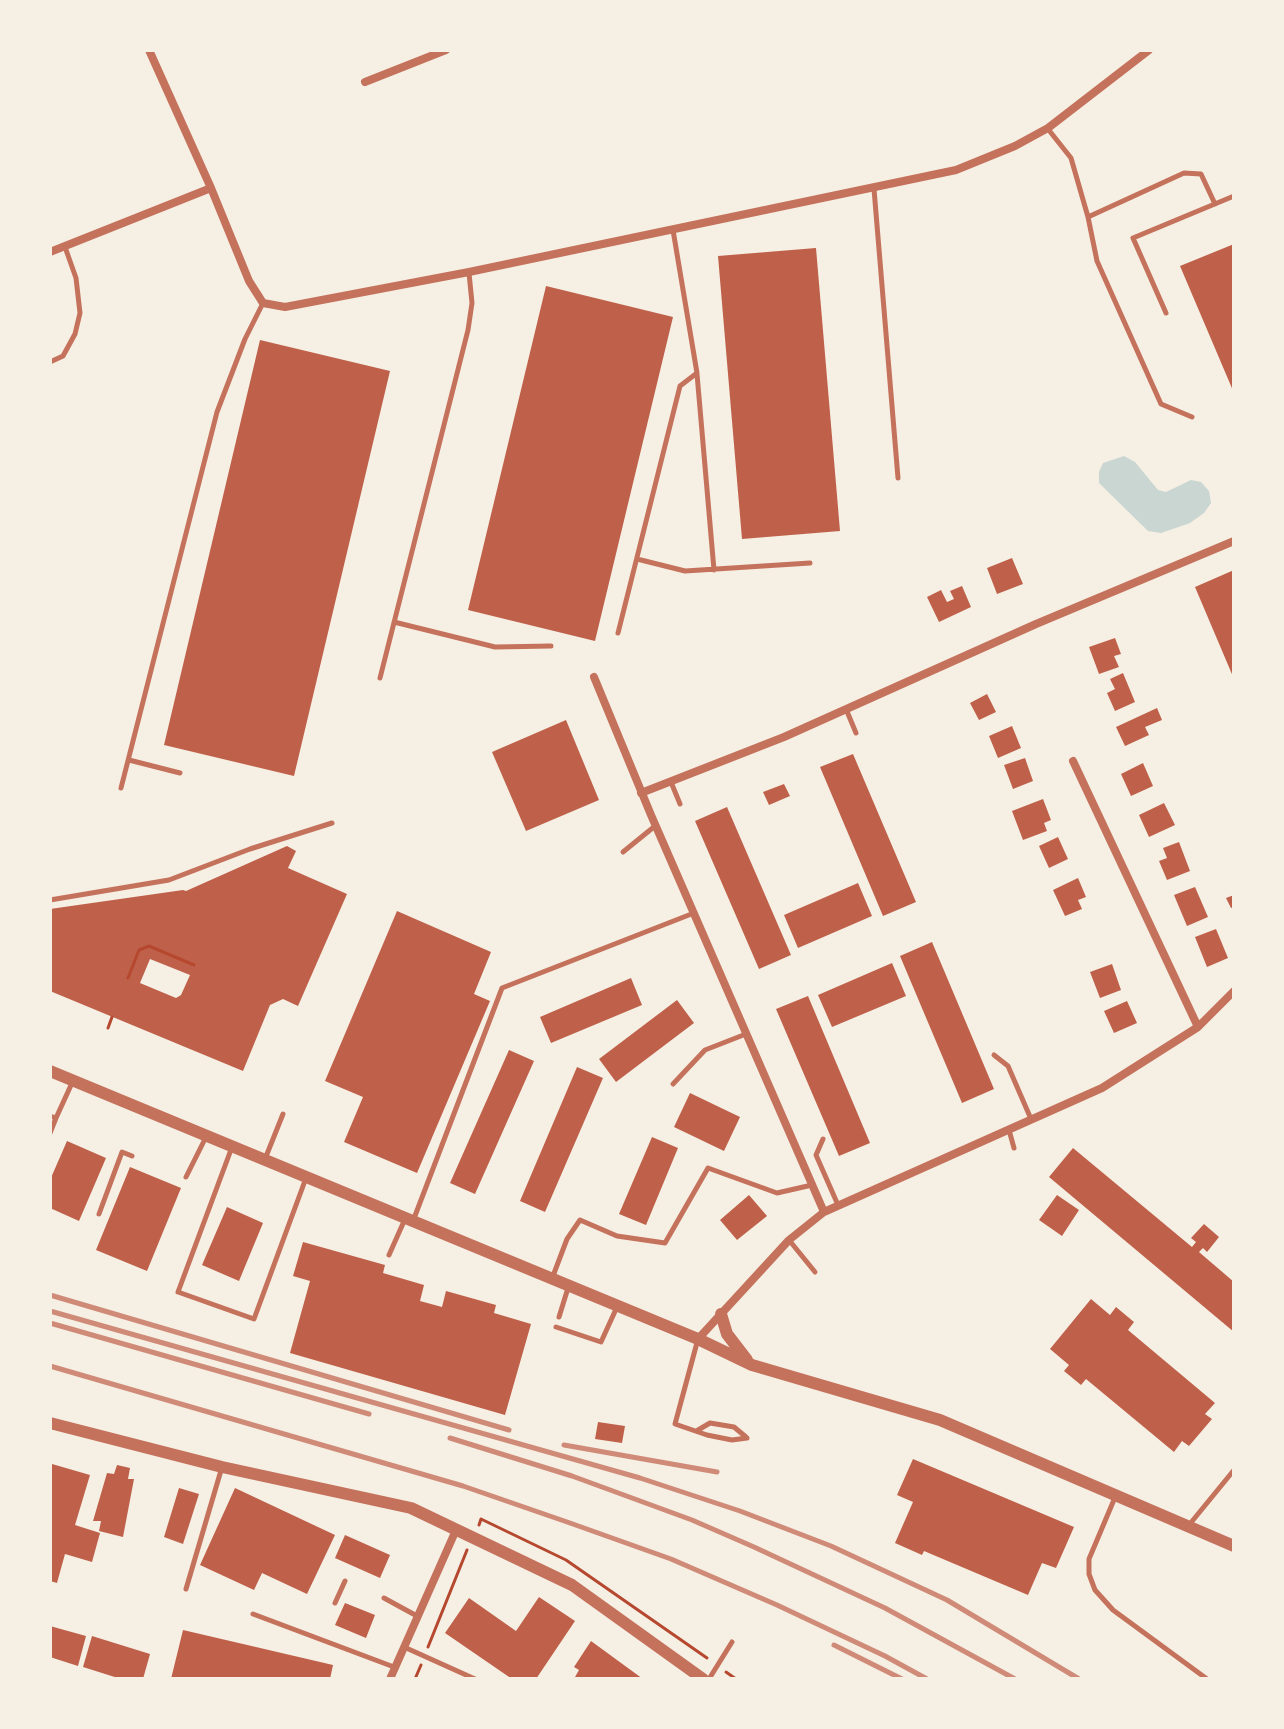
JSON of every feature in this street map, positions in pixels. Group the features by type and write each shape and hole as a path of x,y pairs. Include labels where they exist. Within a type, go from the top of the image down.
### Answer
{"street":[{"path":"149,50 249,281 263,303 285,307 469,272 956,170 1015,146 1048,128 1149,50"},
{"path":"365,82 446,50"},
{"path":"50,252 211,188"},
{"path":"641,793 846,709 1036,624 1234,541"},
{"path":"594,677 655,826 824,1212"},
{"path":"1073,761 1198,1027"},
{"path":"698,1339 789,1240 824,1212 1102,1088 1198,1027 1234,991"},
{"path":"50,1071 698,1339 752,1365 940,1420 1234,1546"},
{"path":"721,1314 727,1334 752,1365"},
{"path":"50,1423 222,1467 411,1508 572,1585 706,1679"},
{"path":"390,1679 456,1530"}],"lane":[{"path":"1048,128 1071,158 1097,261 1161,404 1192,417"},
{"path":"1088,217 1184,173 1201,174 1215,204"},
{"path":"874,189 898,478"},
{"path":"1166,313 1133,238 1234,196"},
{"path":"673,230 697,373 714,570"},
{"path":"50,362 63,356 75,334 80,313 76,278 64,246"},
{"path":"380,678 468,330 472,303 469,272"},
{"path":"121,788 217,412 245,339 263,303"},
{"path":"618,633 680,386 697,373"},
{"path":"637,559 685,571 810,563"},
{"path":"394,622 495,647 551,646"},
{"path":"846,709 856,733"},
{"path":"129,760 180,773"},
{"path":"671,782 680,804"},
{"path":"50,900 169,880 250,849 332,823"},
{"path":"623,852 655,826"},
{"path":"389,1255 409,1220 502,988 694,913"},
{"path":"673,1084 705,1050 746,1034"},
{"path":"994,1055 1008,1066 1031,1119"},
{"path":"50,1133 53,1117 74,1080"},
{"path":"264,1160 283,1114"},
{"path":"1009,1129 1014,1148"},
{"path":"186,1177 207,1136"},
{"path":"823,1139 816,1155 838,1205"},
{"path":"233,1146 178,1292 254,1319 306,1177"},
{"path":"99,1214 122,1152 132,1156"},
{"path":"552,1278 567,1239 580,1220 617,1236 665,1243 708,1168 777,1193 812,1185"},
{"path":"789,1240 815,1272"},
{"path":"559,1317 569,1286"},
{"path":"556,1327 601,1342 617,1306"},
{"path":"697,1430 710,1423 734,1427 747,1438 732,1440 675,1424 698,1339"},
{"path":"186,1589 222,1467"},
{"path":"1188,1526 1234,1470"},
{"path":"1116,1494 1089,1559 1089,1574 1095,1590 1113,1610 1207,1679"},
{"path":"335,1603 345,1581"},
{"path":"384,1598 417,1616"},
{"path":"253,1614 394,1667"},
{"path":"706,1679 732,1642"},
{"path":"404,1647 475,1679"}],"path":[{"path":"128,978 139,950 149,946 194,965"},
{"path":"108,1028 112,1017"},
{"path":"415,1679 466,1551"}],"shaded area":[{"path":"1124,456 1135,462 1158,490 1166,492 1191,480 1201,482 1209,491 1211,503 1204,513 1190,523 1161,533 1148,531 1099,483 1103,463"}],"building":[{"path":"1234,244 1234,393 1180,266"},
{"path":"816,248 840,531 742,539 718,256"},
{"path":"546,286 673,317 595,641 468,610"},
{"path":"260,340 390,371 294,776 164,745"},
{"path":"1012,558 1023,584 997,594 987,568"},
{"path":"1234,570 1234,679 1195,587"},
{"path":"962,586 971,607 939,622 927,597 941,590 947,602 954,599 950,591"},
{"path":"1115,638 1121,654 1114,656 1119,667 1099,674 1089,647"},
{"path":"1123,673 1135,702 1115,711 1107,693 1115,689 1110,679"},
{"path":"987,694 996,712 979,720 970,703"},
{"path":"1157,708 1162,720 1145,727 1149,735 1125,746 1116,727"},
{"path":"566,720 599,800 526,831 492,752"},
{"path":"1012,726 1021,748 998,758 989,736"},
{"path":"853,754 916,902 883,916 820,767"},
{"path":"1025,758 1033,781 1013,789 1004,765"},
{"path":"1143,763 1153,786 1131,796 1121,774"},
{"path":"784,784 790,796 769,805 763,792"},
{"path":"1043,799 1051,820 1044,823 1047,831 1023,840 1012,811"},
{"path":"1164,803 1175,825 1149,837 1139,815"},
{"path":"727,807 791,955 759,969 695,821"},
{"path":"1058,837 1068,859 1049,868 1039,846"},
{"path":"1179,842 1190,871 1167,880 1159,861 1167,858 1163,848"},
{"path":"287,846 296,851 288,868 347,894 298,1006 283,999 270,1005 243,1071 50,991 50,909 186,891","holes":["150,959 190,975 181,995 176,998 140,983"]},
{"path":"1078,878 1086,897 1078,900 1082,909 1065,916 1053,890"},
{"path":"858,883 872,916 798,948 784,915"},
{"path":"1195,887 1208,917 1187,926 1174,895"},
{"path":"1234,895 1234,907 1231,908 1226,898"},
{"path":"397,911 491,952 474,994 490,1001 417,1173 344,1142 363,1097 325,1081"},
{"path":"1216,929 1228,958 1207,967 1195,937"},
{"path":"932,942 994,1089 962,1103 900,956"},
{"path":"892,963 906,996 832,1027 818,995"},
{"path":"1112,964 1121,990 1100,998 1090,972"},
{"path":"631,978 642,1005 551,1043 540,1017"},
{"path":"808,996 870,1143 839,1156 776,1009"},
{"path":"677,1000 694,1023 616,1082 599,1059"},
{"path":"1127,1001 1137,1023 1114,1033 1104,1011"},
{"path":"509,1050 534,1061 475,1194 450,1183"},
{"path":"577,1067 603,1078 545,1212 520,1201"},
{"path":"690,1093 740,1117 724,1151 674,1127"},
{"path":"652,1137 678,1148 646,1225 619,1214"},
{"path":"67,1141 106,1158 79,1221 50,1208 50,1180"},
{"path":"1073,1148 1192,1247 1196,1242 1191,1238 1204,1224 1219,1237 1207,1252 1203,1248 1199,1252 1234,1282 1234,1332 1049,1177"},
{"path":"130,1167 181,1188 147,1271 96,1250"},
{"path":"749,1195 767,1216 737,1240 720,1220"},
{"path":"1057,1195 1079,1210 1062,1236 1039,1220"},
{"path":"227,1207 263,1223 239,1281 202,1265"},
{"path":"303,1242 385,1265 383,1273 424,1285 420,1301 442,1307 446,1291 496,1305 494,1313 531,1324 505,1415 290,1353 310,1281 293,1276"},
{"path":"1091,1299 1110,1315 1116,1307 1134,1322 1128,1330 1215,1403 1205,1414 1212,1419 1189,1446 1182,1441 1174,1452 1086,1379 1081,1385 1064,1371 1069,1365 1050,1349"},
{"path":"598,1422 625,1426 622,1443 595,1439"},
{"path":"913,1459 1074,1527 1056,1568 1042,1563 1028,1595 924,1551 922,1555 895,1543 913,1502 897,1495"},
{"path":"52,1464 90,1475 75,1525 100,1533 92,1562 65,1554 57,1583 50,1581"},
{"path":"117,1465 130,1468 128,1479 134,1479 123,1537 99,1531 101,1521 93,1521 107,1473 114,1474"},
{"path":"179,1488 199,1494 183,1544 164,1537"},
{"path":"235,1488 335,1535 307,1594 262,1573 254,1590 200,1565"},
{"path":"345,1535 390,1555 380,1578 335,1558"},
{"path":"539,1597 575,1621 536,1679 512,1679 445,1633 469,1598 516,1631"},
{"path":"345,1603 375,1615 366,1638 335,1625"},
{"path":"50,1626 86,1636 78,1666 50,1657"},
{"path":"183,1630 333,1665 330,1679 171,1679"},
{"path":"92,1636 150,1654 143,1679 121,1679 83,1667"},
{"path":"591,1641 643,1679 575,1677 579,1670 574,1667"}],"railway":[{"path":"50,1295 509,1430"},
{"path":"50,1311 640,1478 740,1511 831,1546 947,1600 1079,1679"},
{"path":"50,1323 369,1414"},
{"path":"50,1366 463,1486 671,1559 777,1605 927,1679"},
{"path":"450,1438 572,1476 692,1520 885,1608 1015,1679"},
{"path":"564,1445 717,1472"},
{"path":"834,1645 902,1679"}]}
